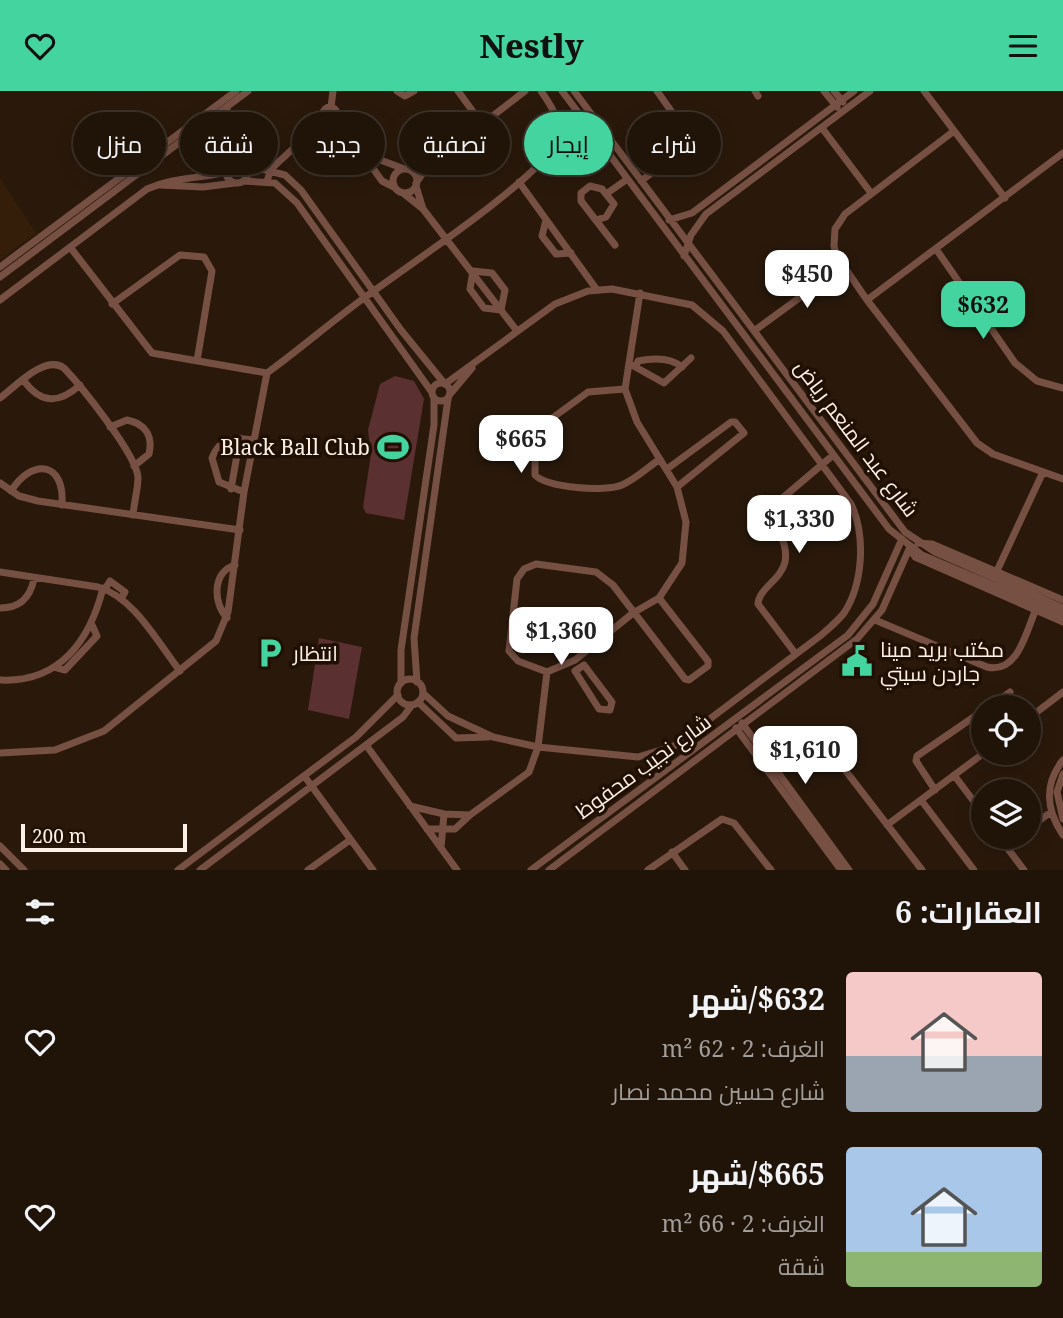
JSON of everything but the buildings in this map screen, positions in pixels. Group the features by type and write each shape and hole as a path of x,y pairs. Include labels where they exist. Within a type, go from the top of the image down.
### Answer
{"street":[{"path":"0,267 236,91"},
{"path":"220,112 248,91"},
{"path":"331,107 333,91"},
{"path":"397,91 405,96 414,91"},
{"path":"458,91 473,112"},
{"path":"498,112 525,91"},
{"path":"0,753 55,750 104,731 211,648 227,618 252,440 267,373 519,182 546,156 557,135 556,111 541,91"},
{"name":"شارع عبد المنعم رياض","path":"562,91 832,456 901,541 910,548 1063,615"},
{"name":"شارع عبد المنعم رياض","path":"574,91 905,531 915,540 996,574 1063,608"},
{"path":"641,181 693,142 657,91"},
{"path":"824,91 845,110"},
{"path":"834,91 839,103"},
{"path":"657,221 687,216 854,91"},
{"path":"684,256 700,221 713,209 870,91"},
{"path":"924,91 1004,198"},
{"path":"224,112 229,105"},
{"path":"331,107 336,112"},
{"path":"324,112 331,107"},
{"path":"822,128 871,193"},
{"path":"954,131 845,214 835,229 834,246 843,266 867,300 976,443 993,454 1063,479"},
{"path":"0,277 180,142"},
{"path":"278,163 292,150"},
{"path":"867,300 1063,153"},
{"path":"278,172 301,190 373,291 444,383 449,396 414,638 417,682 456,738 493,737"},
{"path":"394,187 394,176 399,173"},
{"path":"0,300 156,185 170,179 211,175"},
{"path":"227,175 235,183"},
{"path":"244,181 246,175"},
{"path":"267,181 269,175"},
{"path":"378,175 382,181 424,209 517,331"},
{"path":"414,175 424,209"},
{"path":"403,193 416,184 422,175"},
{"path":"606,194 626,180"},
{"path":"156,185 213,187 244,181 275,183 297,203 433,395 442,402 475,365"},
{"path":"519,182 597,290"},
{"path":"596,220 606,217 614,204 595,185 587,187 582,193 581,201 596,220 615,244"},
{"path":"707,201 713,209"},
{"path":"546,220 542,236 556,254 570,253"},
{"path":"70,247 152,353 267,373"},
{"path":"936,249 1015,363 1037,381 1063,388"},
{"path":"112,304 180,255 204,257 212,271 197,361"},
{"path":"754,331 843,266"},
{"path":"472,271 470,289 484,308 501,310"},
{"path":"472,271 492,273 505,290 501,310"},
{"path":"178,870 375,722 398,695 401,683 401,650 434,425 433,395 436,384 444,383 475,365 555,304 597,290 640,293 692,305 704,312 723,331 856,514 860,561 856,583 845,611 820,636 664,751 625,757 538,747 493,737 415,703 403,703 398,695"},
{"path":"640,293 633,365 625,389 637,422 677,487 686,522 682,563 659,598 633,613 577,663 547,672 518,661 508,649 517,579 524,569 536,564 596,572 613,585 633,613 685,679 690,679 708,666 708,661 659,598"},
{"path":"763,362 768,362 773,356"},
{"path":"633,365 663,383 691,358"},
{"path":"633,365 638,361 650,359 670,361 682,367"},
{"path":"0,398 51,363 64,368 80,385 134,466 138,478 133,515"},
{"path":"777,382 781,375 788,376"},
{"path":"24,381 31,390 50,400 64,398 80,385"},
{"path":"625,389 588,392 540,427 535,443 535,475 548,484 614,488 660,459"},
{"path":"110,428 127,420 145,427 151,445 143,461 134,466"},
{"path":"667,470 730,422 735,422 744,433 677,487"},
{"path":"244,492 219,482 212,458 224,441 240,438 252,440"},
{"path":"231,489 240,438"},
{"path":"795,653 758,601 776,580 785,564 785,542 771,511 773,505 832,456"},
{"path":"11,491 24,473 38,468 49,471 61,485 62,505"},
{"path":"1043,472 996,574 1063,600"},
{"path":"0,484 29,499 240,530"},
{"name":"شارع نجيب محفوظ","path":"531,870 857,625 873,604 905,531"},
{"name":"شارع نجيب محفوظ","path":"549,870 560,867 858,639 875,620 915,540"},
{"path":"910,548 918,559 1063,622"},
{"path":"227,618 217,603 220,575 225,569 235,565"},
{"path":"0,572 104,589 121,599 180,671"},
{"path":"0,608 10,608 26,599 34,579"},
{"path":"0,680 25,677 54,667 65,670 72,666 97,636 92,625 104,589"},
{"path":"875,620 987,667 1000,668 1015,658 1036,609"},
{"path":"577,663 584,665 612,702 610,710 599,709 575,670 577,663"},
{"path":"429,828 443,831 458,828 470,815 528,772 538,747 547,672"},
{"path":"401,683 411,680 417,682"},
{"path":"1006,695 1010,692"},
{"path":"1041,709 1063,692"},
{"path":"200,870 403,717 423,693"},
{"path":"734,720 841,870"},
{"path":"935,790 916,761 917,756 971,720"},
{"path":"366,745 457,870"},
{"path":"774,774 805,750 824,747 922,870"},
{"path":"1063,760 1051,781 1051,812 1063,835"},
{"path":"887,825 971,763"},
{"path":"774,774 849,870"},
{"path":"1063,774 1057,792 1063,820"},
{"path":"954,775 971,798"},
{"path":"305,777 371,869"},
{"path":"921,800 974,870"},
{"path":"410,806 444,814 470,815"},
{"path":"429,828 433,812"},
{"path":"1041,819 1051,812"},
{"path":"441,848 444,814"},
{"path":"253,815 258,825"},
{"path":"648,870 716,821 728,820 738,827 771,870"},
{"path":"308,870 350,840"},
{"path":"0,846 24,870"},
{"path":"1009,849 1024,870"},
{"path":"672,852 685,870"},
{"path":"552,855 560,867"},
{"path":"0,864 6,870"}],"shaded area":[{"path":"0,178 36,233 0,260"},
{"name":"Black Ball Club","path":"395,376 414,381 424,399 404,520 366,513 363,507 371,454 368,430 380,384"},
{"path":"319,638 362,647 349,719 308,710"}],"place":[{"name":"Black Ball Club","path":"393,447"},
{"name":"انتظار","path":"270,653"},
{"name":"مكتب بريد مينا جاردن سيتي","path":"857,661"}]}
